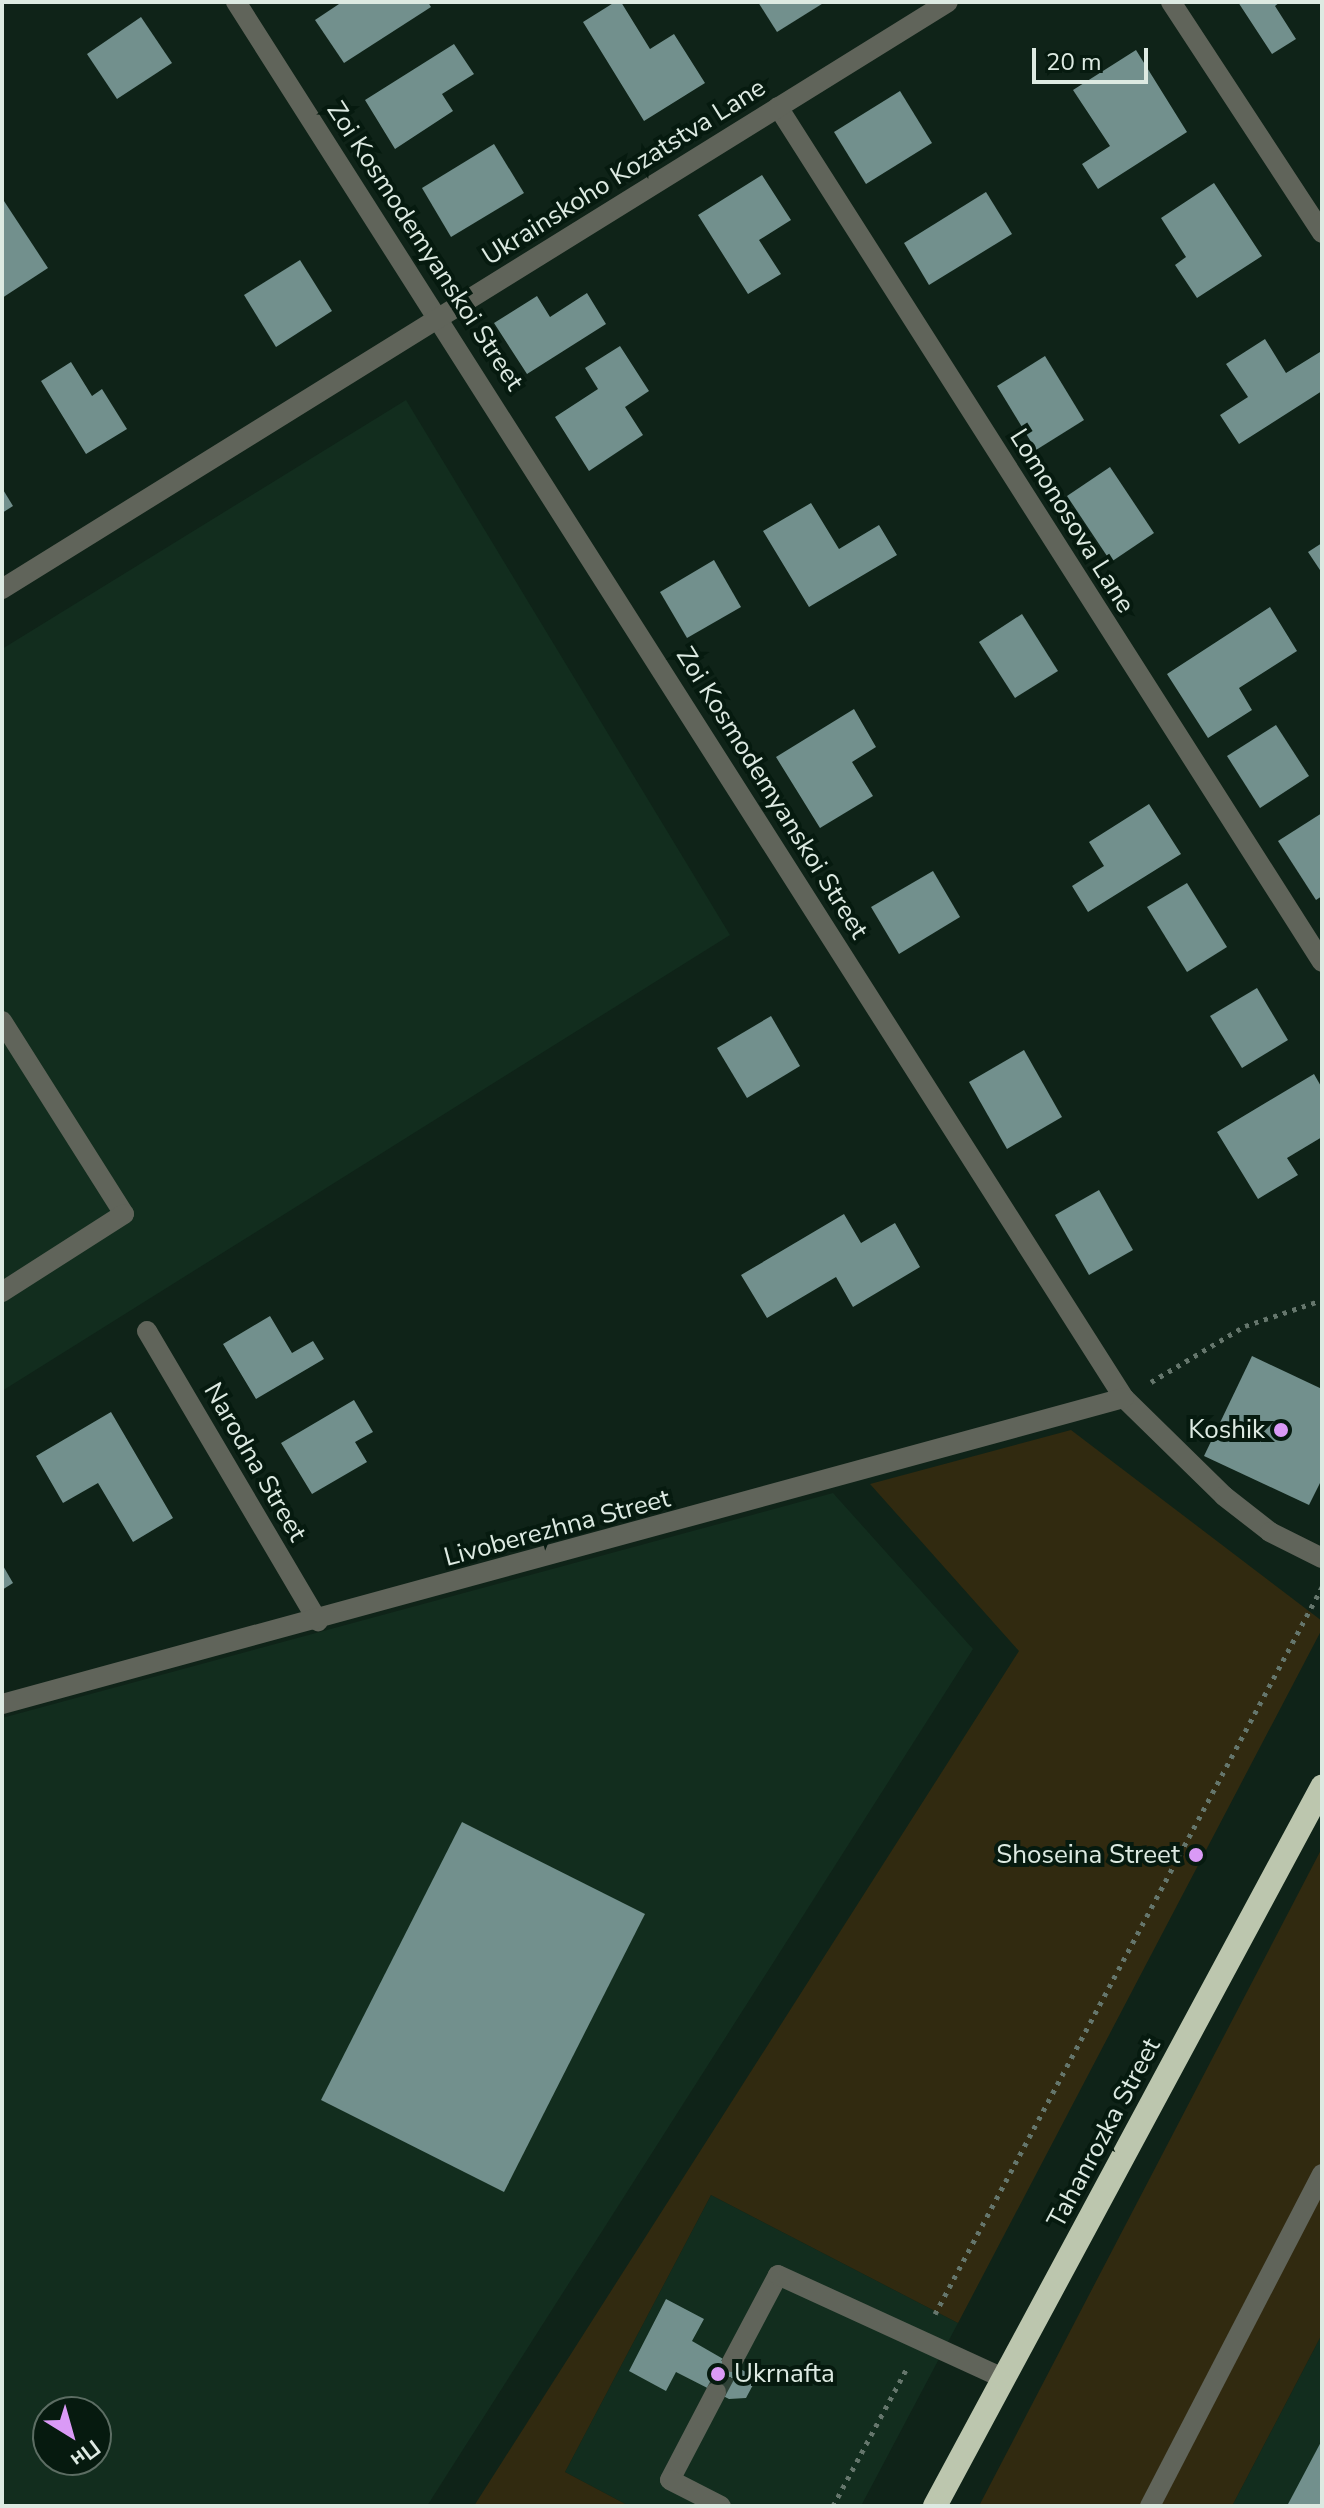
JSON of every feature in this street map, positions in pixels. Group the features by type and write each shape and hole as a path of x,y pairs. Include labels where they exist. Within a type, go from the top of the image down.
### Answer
{"highway":[{"name":"Tahanrozka Street","path":"935,2506 1322,1787"}],"street":[{"name":"Zoi Kosmodemyanskoi Street","path":"236,2 440,317 1124,1398 1224,1496 1270,1532 1322,1558"},
{"name":"Ukrainskoho Kozatstva Lane","path":"2,589 948,2"},
{"path":"1171,2 1322,233"},
{"name":"Lomonosova Lane","path":"778,107 1322,962"},
{"path":"2,1021 124,1214 2,1292"},
{"name":"Narodna Street","path":"147,1331 318,1621"},
{"name":"Livoberezhna Street","path":"2,1704 318,1621 1124,1398"},
{"path":"1150,2506 1322,2174"},
{"path":"732,2362 778,2275 1003,2378"},
{"path":"716,2392 670,2480 721,2506"}],"path":[{"path":"1124,1398 1245,1326 1322,1300"},
{"path":"833,2506 1322,1587"}],"shaded area":[{"path":"406,400 730,935 2,1391 2,649"},
{"path":"1071,1430 1322,1621 1322,1629 958,2323 711,2195 565,2472 629,2506 474,2506 1019,1651 870,1484"},
{"path":"833,1493 973,1649 427,2506 2,2506 2,1718"},
{"path":"1322,1848 1322,2334 1232,2506 979,2506"},
{"path":"711,2195 958,2323 861,2506 629,2506 565,2472"},
{"path":"1322,2334 1322,2506 1232,2506"}],"building":[{"path":"342,2 428,2 431,7 344,63 315,20"},
{"path":"615,2 621,2 650,49 674,34 705,83 644,121 583,22"},
{"path":"758,2 825,2 777,32"},
{"path":"1238,2 1280,2 1275,6 1296,39 1272,54"},
{"path":"141,17 172,63 117,99 87,54"},
{"path":"454,44 474,74 442,94 453,111 395,149 365,100"},
{"path":"1136,50 1187,132 1098,189 1082,164 1110,146 1073,90"},
{"path":"900,91 932,143 866,184 834,132"},
{"path":"494,144 524,193 451,237 422,188"},
{"path":"762,175 791,220 759,240 781,274 748,294 698,215"},
{"path":"1214,183 1262,256 1197,298 1175,265 1186,257 1161,218"},
{"path":"986,192 1012,234 929,285 904,243"},
{"path":"2,198 48,268 2,298"},
{"path":"300,260 332,311 276,347 244,295"},
{"path":"587,293 606,324 527,374 494,323 537,296 550,317"},
{"path":"1265,339 1286,373 1320,352 1322,391 1239,444 1220,415 1248,397 1226,364"},
{"path":"620,346 649,391 625,407 643,435 589,471 555,417 598,389 585,368"},
{"path":"1045,356 1084,420 1036,450 997,386"},
{"path":"71,362 92,396 102,389 127,429 86,454 41,381"},
{"path":"1110,467 1154,533 1111,562 1067,496"},
{"path":"2,488 13,506 2,513"},
{"path":"811,503 839,549 879,525 897,555 809,607 763,531"},
{"path":"1322,543 1322,573 1308,552"},
{"path":"714,560 741,607 687,638 660,592"},
{"path":"1270,607 1297,651 1239,688 1252,710 1208,738 1167,674"},
{"path":"1022,614 1058,671 1015,698 979,642"},
{"path":"854,709 876,747 852,762 873,796 820,828 776,757"},
{"path":"1276,725 1309,776 1260,808 1227,756"},
{"path":"1149,804 1181,854 1088,912 1072,886 1104,866 1089,842"},
{"path":"1322,813 1322,896 1316,900 1278,841"},
{"path":"933,871 960,917 899,954 871,907"},
{"path":"1187,883 1227,947 1187,972 1147,907"},
{"path":"1257,988 1288,1040 1242,1068 1210,1016"},
{"path":"771,1016 800,1066 747,1098 717,1048"},
{"path":"1024,1050 1062,1117 1007,1149 969,1082"},
{"path":"1314,1074 1322,1088 1322,1137 1287,1158 1298,1175 1258,1199 1217,1132"},
{"path":"1099,1190 1133,1250 1089,1275 1055,1215"},
{"path":"844,1214 861,1243 895,1223 920,1267 853,1307 836,1277 767,1318 741,1275"},
{"path":"270,1316 292,1353 313,1341 324,1359 256,1399 223,1344"},
{"path":"1252,1356 1322,1389 1322,1479 1309,1505 1204,1456"},
{"path":"354,1400 373,1432 355,1442 367,1462 312,1494 281,1443"},
{"path":"111,1412 173,1518 133,1542 98,1483 63,1503 36,1456"},
{"path":"2,1564 13,1583 2,1590"},
{"path":"462,1822 645,1914 504,2192 321,2100"},
{"path":"666,2299 704,2319 692,2341 751,2375 754,2383 746,2398 729,2399 676,2372 666,2391 629,2371"},
{"path":"1322,2440 1322,2506 1287,2506"}],"tunnel":[{"path":"716,2392 732,2362"}],"place":[{"name":"Koshik","path":"1281,1430"},
{"name":"Shoseina Street","path":"1196,1855"},
{"name":"Ukrnafta","path":"718,2374"}]}
